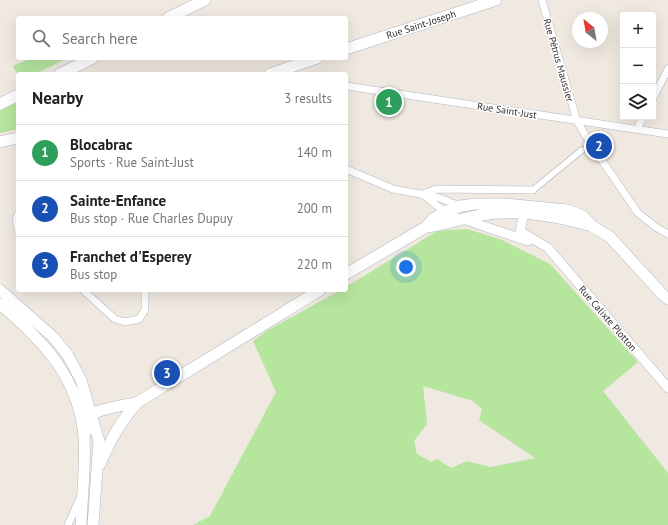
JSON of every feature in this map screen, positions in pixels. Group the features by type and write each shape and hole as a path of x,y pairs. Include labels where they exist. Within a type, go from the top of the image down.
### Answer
{"main road":[{"path":"172,16 205,0"},
{"name":"Rue Saint-Joseph","path":"348,48 496,0"},
{"path":"64,72 89,60"},
{"path":"277,72 311,60"},
{"path":"0,104 16,96"},
{"path":"0,142 16,138"},
{"path":"348,273 426,227 434,218 461,206 499,204 567,210 583,216 592,226"},
{"path":"426,227 438,226 463,219 509,212 563,218 592,226 610,237 668,299"},
{"path":"0,290 53,337 74,366 87,396 99,441 93,525"},
{"path":"96,475 111,437 122,420 138,402 317,292"},
{"path":"0,304 40,340 56,360 72,388 84,436 81,525"},
{"path":"87,396 103,409"},
{"path":"84,436 92,414 103,409 138,402"}],"street":[{"name":"Rue Pétrus Maussier","path":"542,0 577,121 590,143 638,213 657,228 668,234"},
{"path":"656,92 668,68"},
{"name":"Rue Saint-Just","path":"348,86 668,134"},
{"path":"637,129 642,120"},
{"path":"423,194 436,189 533,190 582,150"},
{"path":"348,170 393,190 437,197 461,206"},
{"path":"423,194 445,212 548,248"},
{"name":"Rue Calixte Plotton","path":"499,204 509,212 515,226 520,231 548,248 668,388"},
{"path":"520,231 524,213"},
{"path":"86,292 114,319 125,322 139,319 145,310 145,292"},
{"path":"68,525 82,494"}],"green space":[{"path":"27,60 64,60 39,72 16,72 13,66"},
{"path":"16,102 16,129 0,133 0,110"},
{"path":"467,229 500,239 550,264 638,362 603,391 668,473 668,525 193,525 210,516 276,392 253,341 268,330 337,292 348,292 348,286 437,231","holes":["423,386 473,401 482,409 479,420 535,458 490,467 467,461 451,468 437,459 431,462 417,454 414,441 427,424"]}],"place":[{"name":"Blocabrac","path":"389,102"},
{"name":"Sainte-Enfance","path":"599,146"},
{"name":"Franchet d'Esperey","path":"167,373"}]}
